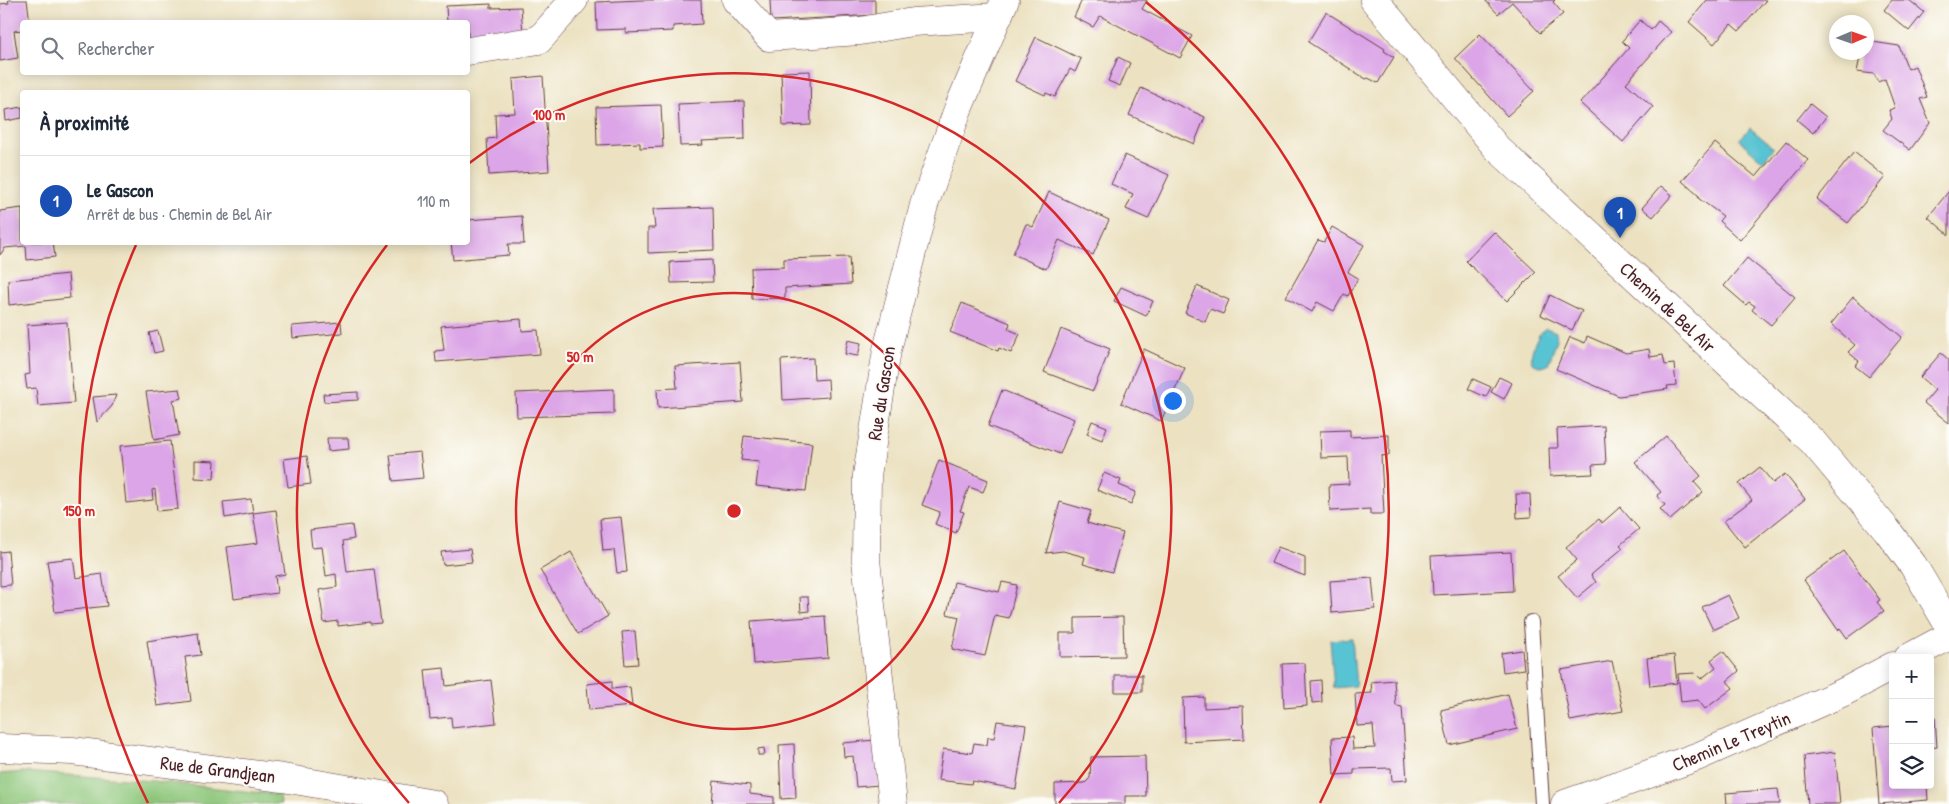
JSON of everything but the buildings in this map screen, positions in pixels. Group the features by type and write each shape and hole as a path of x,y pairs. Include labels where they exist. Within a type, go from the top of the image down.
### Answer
{"street":[{"path":"470,51 539,40 574,0"},
{"path":"736,0 769,37 860,31 1001,8"},
{"name":"Chemin de Bel Air","path":"1374,0 1497,148 1813,442 1903,551 1949,626"},
{"name":"Rue du Gascon","path":"892,804 866,560 867,475 886,350 924,205 958,110 1001,8"},
{"path":"1915,654 1949,636"},
{"name":"Chemin Le Treytin","path":"1565,804 1699,756 1844,692 1889,668"},
{"name":"Rue de Grandjean","path":"0,748 72,751 283,778 434,804"}],"lane":[{"path":"1531,622 1542,804"}],"green space":[{"path":"23,772 153,781 280,795 281,804 0,804 0,774"}],"water":[{"path":"1750,128 1774,148 1763,161 1739,140"},
{"path":"1546,328 1556,332 1557,340 1548,365 1542,367 1532,363 1531,359 1537,339"},
{"path":"1352,638 1356,686 1334,688 1330,640"}],"place":[{"name":"Le Gascon","path":"1620,238"}]}
